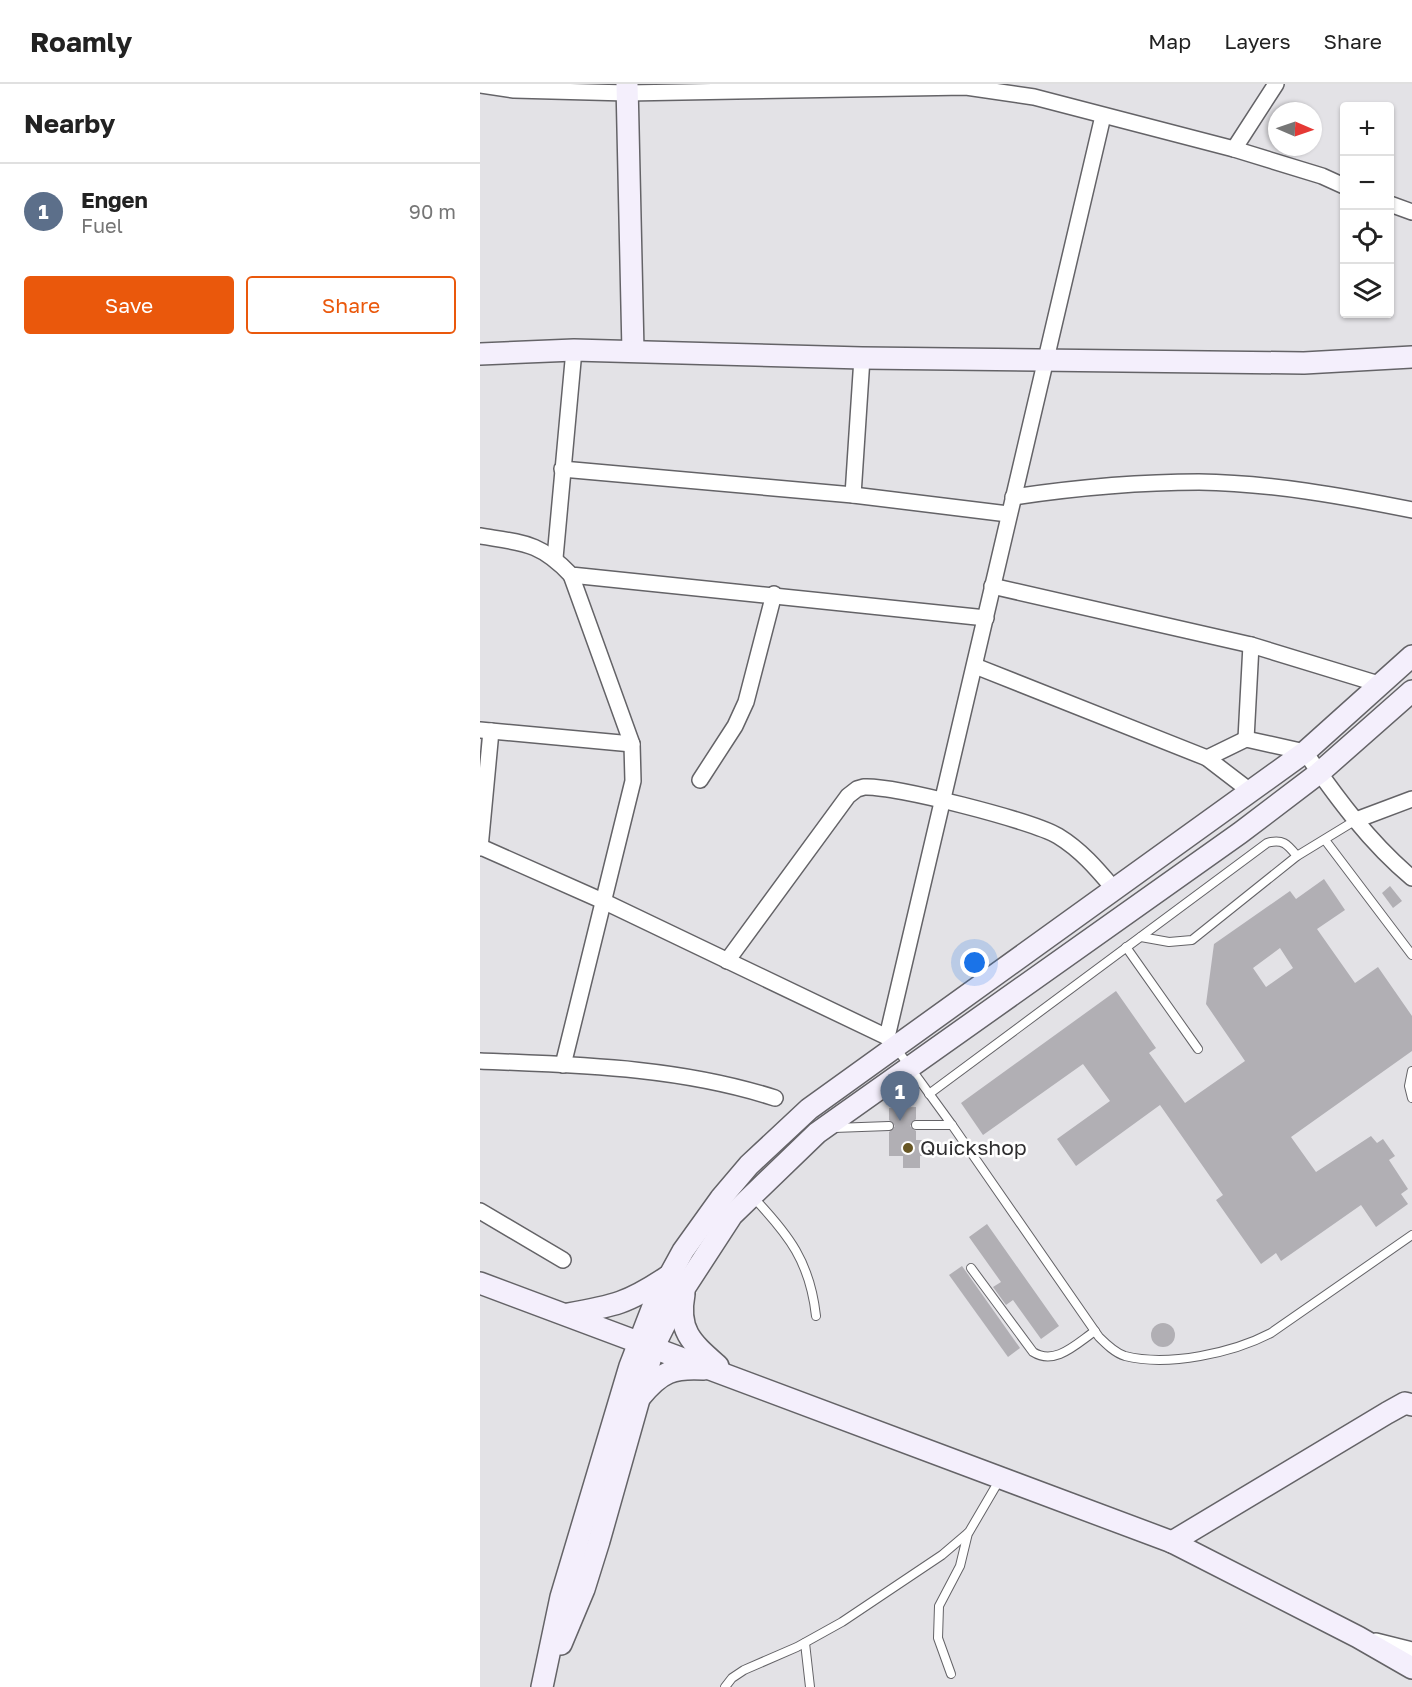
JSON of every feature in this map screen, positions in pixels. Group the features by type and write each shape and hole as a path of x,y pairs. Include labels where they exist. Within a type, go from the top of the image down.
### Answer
{"street":[{"path":"1234,149 1276,84"},
{"path":"480,85 514,90 966,85 1034,97 1234,149 1322,176 1340,184"},
{"path":"627,89 633,351"},
{"path":"891,1042 1008,514 1103,116"},
{"path":"1394,206 1412,213"},
{"path":"555,558 574,350"},
{"path":"480,354 574,350 862,358 1304,363 1412,357"},
{"path":"853,495 862,358"},
{"path":"562,469 853,495 1008,514"},
{"path":"1012,497 1116,485 1200,482 1284,488 1412,510"},
{"path":"480,536 536,546 555,558 571,575 632,744 633,781 563,1065"},
{"path":"571,575 774,594 986,618"},
{"path":"992,586 1251,645 1382,685"},
{"path":"700,780 735,726 746,702 774,594"},
{"path":"1246,739 1251,645"},
{"path":"721,1372 685,1331 678,1281 683,1251 721,1198 749,1165 809,1109 891,1042 1114,889 1305,752 1412,656"},
{"path":"975,666 1207,758 1250,790"},
{"path":"543,1683 584,1589 637,1401 654,1304 678,1281 732,1215 824,1128 1240,833 1319,773 1412,691"},
{"path":"632,744 485,731 480,848 605,902 891,1042"},
{"path":"1207,758 1246,739 1305,752 1356,820 1391,861 1412,878"},
{"path":"727,961 856,789 872,786 943,801 1044,828 1075,847 1114,889"},
{"path":"1356,820 1412,799"},
{"path":"480,1061 668,1072 740,1087 775,1098"},
{"path":"480,1211 563,1260"},
{"path":"565,1315 604,1308 678,1281"},
{"path":"480,1283 1172,1542 1358,1637 1412,1668"},
{"path":"543,1683 561,1597 647,1344"},
{"path":"637,1401 655,1379 665,1373 680,1369 721,1372"},
{"path":"1172,1542 1410,1402"},
{"path":"1358,1637 1412,1650"}],"lane":[{"path":"1141,937 1169,942 1192,940 1297,856 1356,820"},
{"path":"929,1094 1267,843 1276,840 1286,842 1297,856"},
{"path":"1325,840 1412,955"},
{"path":"1126,947 1198,1050"},
{"path":"891,1042 952,1125 1095,1331 1116,1351 1125,1355 1174,1359 1246,1346 1271,1333 1412,1235"},
{"path":"1412,1071 1409,1086 1412,1098"},
{"path":"916,1125 952,1125"},
{"path":"824,1128 889,1126"},
{"path":"752,1196 794,1244 813,1293 816,1316"},
{"path":"970,1268 1033,1352 1041,1357 1056,1357 1095,1331"},
{"path":"951,1674 938,1638 939,1606 960,1566 969,1532 1001,1478"},
{"path":"726,1687 732,1678 744,1670 842,1622 933,1561 969,1532"},
{"path":"805,1642 810,1687"}],"building":[{"path":"1324,879 1345,910 1317,929 1355,983 1378,967 1412,1016 1412,1051 1291,1137 1316,1172 1371,1136 1377,1143 1383,1139 1395,1156 1389,1160 1408,1189 1401,1194 1408,1204 1376,1227 1361,1205 1281,1261 1276,1253 1261,1264 1216,1200 1223,1195 1160,1105 1076,1166 1057,1139 1110,1101 1083,1064 983,1135 961,1103 1116,991 1156,1048 1149,1053 1185,1103 1245,1061 1206,1004 1214,944 1290,891 1296,899","holes":["1280,948 1293,968 1266,987 1253,968"]},
{"path":"1390,886 1402,901 1393,908 1382,893"},
{"path":"916,1107 916,1119 910,1126 916,1131 916,1140 926,1140 926,1156 920,1156 920,1168 903,1168 903,1156 889,1156 889,1132 895,1126 889,1120 889,1108"},
{"path":"987,1224 1059,1326 1041,1339 1013,1300 1006,1305 993,1287 1001,1282 969,1237"},
{"path":"962,1266 1020,1348 1008,1357 949,1275"},
{"path":"1163,1323 1171,1327 1175,1335 1171,1343 1163,1347 1155,1343 1151,1335 1155,1327"}],"place":[{"name":"Engen","path":"900,1121"},
{"name":"Quickshop","path":"908,1148"}]}
